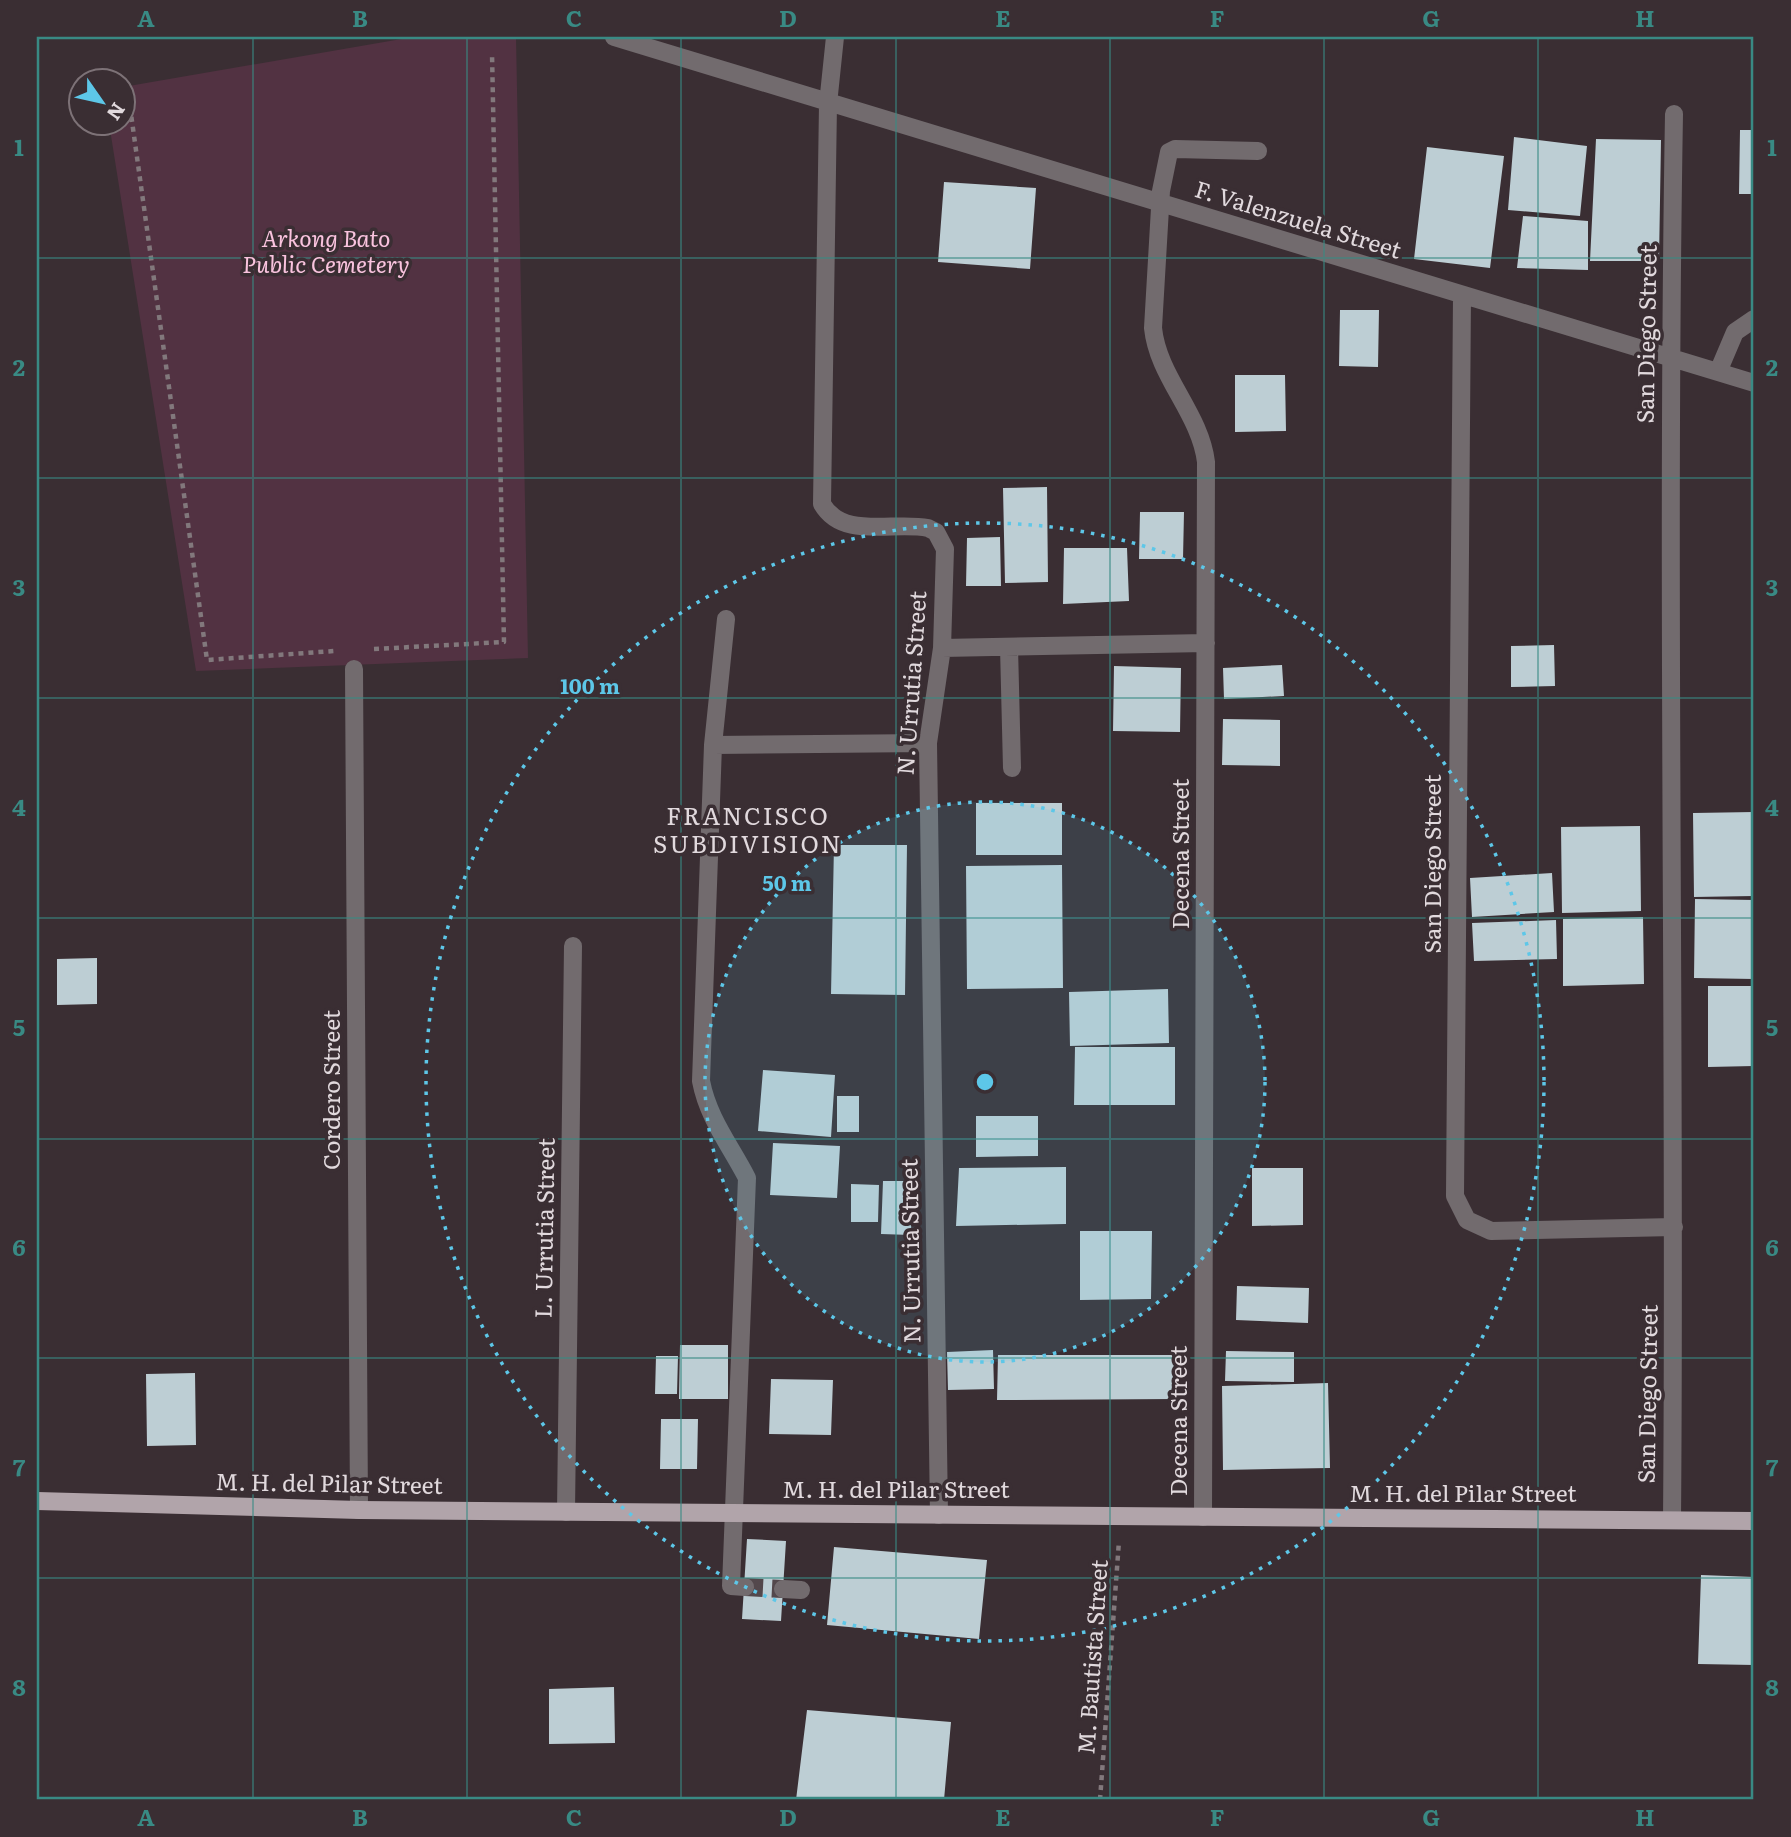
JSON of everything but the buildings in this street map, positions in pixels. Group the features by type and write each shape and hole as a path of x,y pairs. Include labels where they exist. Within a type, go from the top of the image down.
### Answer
{"main road":[{"name":"M. H. del Pilar Street","path":"37,1501 359,1510 1754,1521"}],"street":[{"name":"F. Valenzuela Street","path":"614,37 1754,383"},
{"name":"N. Urrutia Street","path":"835,37 828,104 822,504 829,514 848,525 918,526 936,533 945,549 942,648 928,743 939,1515"},
{"name":"San Diego Street","path":"1672,1520 1674,1227 1670,358 1674,114"},
{"name":"Decena Street","path":"1203,1517 1206,643 1204,445 1155,346 1153,328 1166,158 1175,149 1258,151"},
{"name":"San Diego Street","path":"1462,295 1455,1196 1467,1220 1491,1231 1674,1227"},
{"path":"1718,372 1735,332 1754,319"},
{"path":"726,619 713,745 701,1081 705,1103 747,1178 732,1586 745,1587"},
{"path":"942,648 1206,643"},
{"path":"1009,647 1012,768"},
{"name":"Cordero Street","path":"354,669 359,1510"},
{"path":"713,745 928,743"},
{"name":"L. Urrutia Street","path":"566,1512 573,946"}],"path":[{"path":"492,53 505,642"},
{"path":"134,136 207,660"},
{"name":"M. Bautista Street","path":"1100,1800 1121,1516"}],"green space":[{"name":"Arkong Bato Public Cemetery","path":"413,37 516,37 528,658 196,671 111,136 136,136 136,85"}],"tunnel":[{"path":"745,1587 783,1589"}],"district":[{"name":"FRANCISCO SUBDIVISION","path":"748,831"}]}
